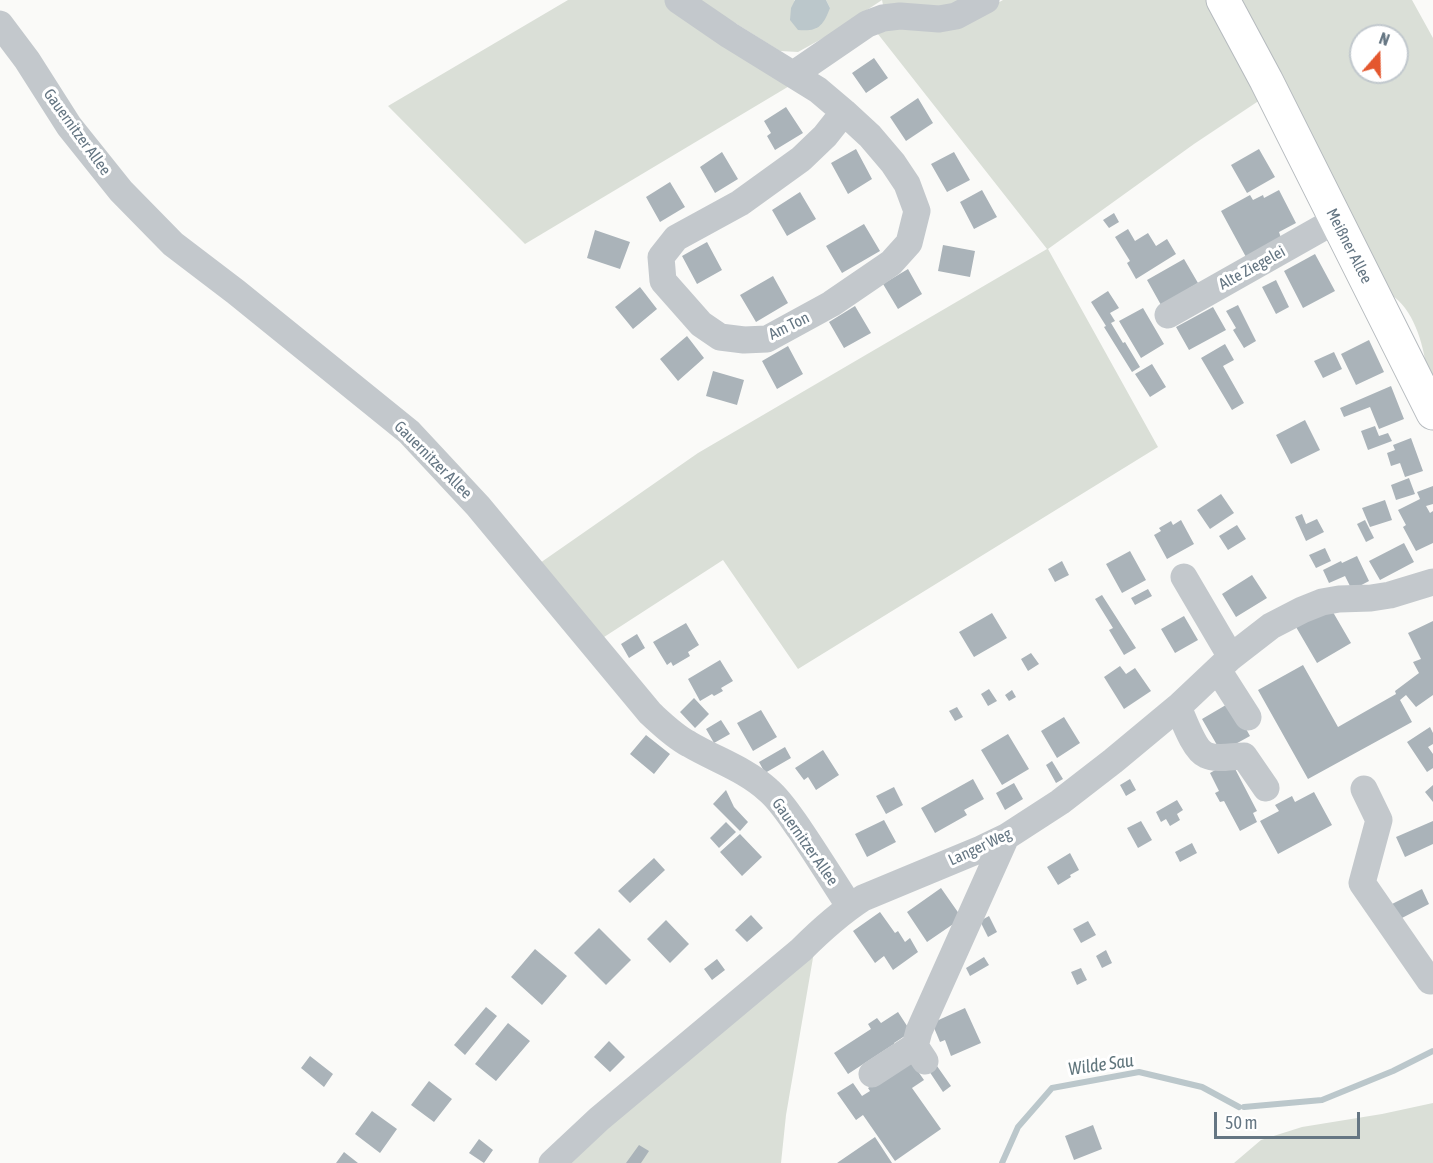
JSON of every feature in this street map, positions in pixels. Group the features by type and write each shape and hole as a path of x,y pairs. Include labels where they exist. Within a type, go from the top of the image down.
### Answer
{"main road":[{"name":"Meißner Allee","path":"1223,0 1266,80 1433,413"}],"street":[{"name":"Am Ton","path":"678,0 729,35 818,90 844,112 870,136 893,163 907,184 917,211 909,243 891,263 831,304 767,339 744,340 720,337 701,324 663,281 661,257 676,238 740,203 801,159 825,136 844,112"},
{"path":"794,74 867,24 883,18 900,16 939,19 956,16 986,0"},
{"name":"Gauernitzer Allee","path":"0,24 27,60 69,126 121,191 173,244 409,432 478,506 650,713 672,733 732,765 770,791 803,834 850,907"},
{"name":"Alte Ziegelei","path":"1168,315 1336,220"},
{"path":"1184,577 1248,717"},
{"name":"Langer Weg","path":"552,1163 599,1119 850,907 863,898 1006,837 1068,796 1113,761 1271,626 1322,602 1339,598 1371,598 1390,595 1433,582"},
{"path":"1178,706 1197,746 1205,755 1218,758 1244,756 1266,788"},
{"path":"1365,789 1379,820 1362,884 1430,981 1433,980"},
{"path":"872,1074 920,1054 919,1031 1006,837"}],"shaded area":[{"path":"568,0 666,0 796,82 525,244 388,106"},
{"path":"698,0 795,0 830,8 826,0 882,0 834,32 798,52 780,51"},
{"path":"795,0 826,0 830,8 825,19 815,29 798,30 790,20 791,8"},
{"path":"882,0 973,0 950,10 884,10"},
{"path":"1003,0 1211,0 1260,100 1194,144 1048,249 1158,447 798,669 723,560 601,639 540,563 698,453 1047,249 874,29 969,19"},
{"path":"1235,0 1412,0 1433,38 1433,391 1418,332 1408,312 1385,291"},
{"path":"814,952 786,1115 781,1163 566,1163"},
{"path":"1433,1103 1433,1163 1234,1163 1261,1140 1302,1127"}],"building":[{"path":"874,58 888,78 866,93 852,73"},
{"path":"918,98 933,123 906,141 890,117"},
{"path":"786,107 803,133 775,150 767,136 771,133 764,121"},
{"path":"856,149 872,179 848,194 831,163"},
{"path":"1259,149 1275,177 1247,193 1231,165"},
{"path":"722,152 738,179 715,193 700,167"},
{"path":"954,152 970,180 947,192 931,164"},
{"path":"670,182 685,207 660,222 646,197"},
{"path":"982,190 997,217 974,229 960,202"},
{"path":"1279,190 1296,223 1279,232 1281,238 1246,257 1221,211 1250,195 1253,200 1263,195 1264,198"},
{"path":"800,192 816,219 787,236 772,210"},
{"path":"1114,213 1119,222 1109,228 1103,220"},
{"path":"864,224 880,251 842,273 826,246"},
{"path":"1128,229 1135,241 1148,233 1156,246 1167,239 1176,254 1136,279 1127,263 1130,261 1115,237"},
{"path":"595,230 630,242 620,269 587,258"},
{"path":"707,242 722,270 697,284 682,256"},
{"path":"943,245 975,251 970,277 938,271"},
{"path":"1315,254 1335,291 1303,308 1284,271"},
{"path":"1184,259 1198,283 1161,305 1147,280"},
{"path":"908,269 922,294 898,309 883,284"},
{"path":"773,276 788,303 756,322 740,295"},
{"path":"1276,280 1289,307 1276,314 1262,287"},
{"path":"640,287 657,309 633,329 615,307"},
{"path":"1108,291 1119,308 1110,313 1115,321 1111,323 1140,367 1132,372 1091,302"},
{"path":"1238,305 1256,341 1244,348 1233,330 1236,328 1226,311"},
{"path":"855,306 871,333 844,348 829,322"},
{"path":"1213,307 1226,330 1189,350 1176,327"},
{"path":"1143,308 1164,344 1141,358 1119,321"},
{"path":"687,336 704,358 678,381 660,359"},
{"path":"1369,340 1384,372 1356,385 1341,354"},
{"path":"1225,344 1234,360 1223,366 1244,403 1232,410 1201,358"},
{"path":"788,346 803,374 777,389 762,361"},
{"path":"1334,352 1342,369 1323,378 1314,361"},
{"path":"1152,364 1166,387 1150,397 1135,374"},
{"path":"713,371 744,380 737,405 706,396"},
{"path":"1391,386 1404,419 1379,429 1370,407 1344,417 1340,408"},
{"path":"1305,420 1320,450 1291,464 1276,435"},
{"path":"1375,426 1379,436 1388,433 1392,441 1368,450 1361,431"},
{"path":"1411,438 1423,471 1405,477 1400,463 1391,466 1387,453 1395,450 1393,445"},
{"path":"1409,478 1415,494 1396,500 1391,485"},
{"path":"1433,486 1433,504 1426,506 1430,513 1433,511 1433,543 1416,551 1403,527 1406,525 1398,510 1420,499 1417,492"},
{"path":"1221,494 1234,513 1210,529 1197,510"},
{"path":"1385,500 1392,520 1370,527 1362,508"},
{"path":"1302,514 1306,524 1317,519 1324,532 1306,541 1295,517"},
{"path":"1181,520 1194,544 1167,559 1154,535 1161,531 1159,528 1171,521 1173,525"},
{"path":"1365,520 1374,538 1366,542 1357,524"},
{"path":"1237,525 1246,539 1228,550 1219,536"},
{"path":"1404,543 1414,562 1380,580 1369,561"},
{"path":"1325,548 1331,561 1316,568 1309,555"},
{"path":"1130,551 1146,580 1122,593 1106,564"},
{"path":"1357,556 1369,581 1352,590 1345,576 1329,583 1323,570"},
{"path":"1062,561 1069,575 1055,582 1048,569"},
{"path":"1252,575 1267,598 1236,617 1222,594"},
{"path":"1148,589 1152,596 1135,605 1131,598"},
{"path":"1102,595 1136,648 1124,655 1109,630 1113,628 1095,599"},
{"path":"1330,607 1351,643 1317,663 1296,627"},
{"path":"992,613 1007,638 974,657 959,632"},
{"path":"1184,616 1198,640 1175,653 1161,629"},
{"path":"1433,621 1433,695 1416,707 1406,695 1400,700 1412,722 1308,779 1258,690 1303,665 1338,727 1396,694 1395,691 1419,673 1413,662 1421,659 1408,633"},
{"path":"686,623 699,645 688,652 690,656 673,666 671,662 667,665 653,642"},
{"path":"637,634 645,648 629,658 621,644"},
{"path":"1031,653 1039,664 1028,671 1021,659"},
{"path":"720,660 733,681 721,688 723,691 700,701 688,679"},
{"path":"1120,666 1126,674 1135,668 1151,691 1124,709 1104,677"},
{"path":"989,689 997,701 988,706 981,694"},
{"path":"1012,690 1016,697 1009,701 1005,695"},
{"path":"694,698 709,714 695,728 680,712"},
{"path":"1231,702 1250,736 1221,752 1202,719"},
{"path":"957,707 963,717 955,721 949,711"},
{"path":"761,710 777,737 753,751 737,723"},
{"path":"1064,717 1080,743 1057,758 1041,731"},
{"path":"721,720 730,734 714,743 706,729"},
{"path":"1430,727 1433,733 1433,744 1428,747 1433,754 1433,768 1427,772 1407,742"},
{"path":"1008,734 1029,769 1002,785 981,750"},
{"path":"646,735 670,754 654,774 630,754"},
{"path":"785,747 791,758 765,773 759,762"},
{"path":"823,750 839,775 816,790 808,777 804,780 795,768"},
{"path":"1052,761 1063,779 1056,783 1046,765"},
{"path":"1231,761 1257,811 1253,813 1257,822 1240,831 1224,801 1220,802 1215,793 1219,791 1210,773"},
{"path":"973,779 984,799 964,810 967,815 935,833 921,808"},
{"path":"1130,779 1136,790 1126,796 1120,785"},
{"path":"1014,783 1023,799 1005,810 996,793"},
{"path":"1433,785 1433,802 1425,792"},
{"path":"894,787 903,805 886,814 876,796"},
{"path":"726,790 734,807 748,822 740,831 713,804"},
{"path":"1314,792 1332,825 1278,854 1260,821 1279,811 1275,805 1292,796 1295,802"},
{"path":"1177,800 1183,810 1177,814 1180,820 1170,826 1166,819 1161,822 1156,812"},
{"path":"884,820 896,842 867,857 855,834"},
{"path":"1141,821 1152,840 1138,848 1127,828"},
{"path":"1433,821 1433,844 1405,857 1396,837"},
{"path":"726,822 736,832 719,848 710,838"},
{"path":"740,834 762,857 742,876 720,852"},
{"path":"1192,843 1197,853 1180,862 1175,852"},
{"path":"1070,853 1079,870 1058,885 1047,867"},
{"path":"654,858 665,870 630,903 618,891"},
{"path":"941,888 962,918 927,942 907,912"},
{"path":"1422,889 1429,904 1400,919 1392,904"},
{"path":"880,912 895,933 898,931 905,942 910,938 918,952 893,970 884,956 875,963 853,931"},
{"path":"751,915 763,928 747,942 735,930"},
{"path":"989,916 997,932 988,937 980,921"},
{"path":"666,920 689,944 670,963 647,939"},
{"path":"1088,921 1096,935 1081,943 1073,929"},
{"path":"599,928 631,960 606,985 574,953"},
{"path":"535,949 567,976 542,1005 511,977"},
{"path":"1106,950 1112,963 1102,968 1096,956"},
{"path":"984,957 989,965 970,976 966,968"},
{"path":"717,959 725,970 712,980 704,969"},
{"path":"1081,968 1087,980 1077,985 1071,972"},
{"path":"486,1007 497,1016 465,1055 454,1045"},
{"path":"965,1008 981,1043 951,1056 945,1040 940,1042 932,1023"},
{"path":"898,1012 911,1032 848,1074 834,1053 871,1029 868,1024 877,1018 881,1023"},
{"path":"508,1023 530,1041 496,1081 475,1064"},
{"path":"609,1041 625,1057 610,1072 594,1057"},
{"path":"310,1056 333,1074 324,1087 301,1068"},
{"path":"910,1060 924,1080 912,1088 941,1129 895,1161 863,1115 856,1120 837,1093 853,1083 862,1096 870,1091 868,1088"},
{"path":"937,1066 951,1086 943,1092 929,1071"},
{"path":"429,1081 452,1099 434,1122 411,1105"},
{"path":"372,1111 397,1129 380,1153 355,1134"},
{"path":"1093,1125 1102,1149 1074,1160 1065,1136"},
{"path":"875,1137 892,1163 837,1163"},
{"path":"479,1139 493,1150 484,1163 469,1153"},
{"path":"639,1145 649,1151 641,1163 626,1163"},
{"path":"344,1152 358,1163 336,1163"}],"waterway":[{"name":"Wilde Sau","path":"1244,1107 1322,1100 1393,1071 1433,1051"},
{"name":"Wilde Sau","path":"1002,1163 1018,1127 1052,1088 1139,1072 1202,1087 1239,1107"}]}
